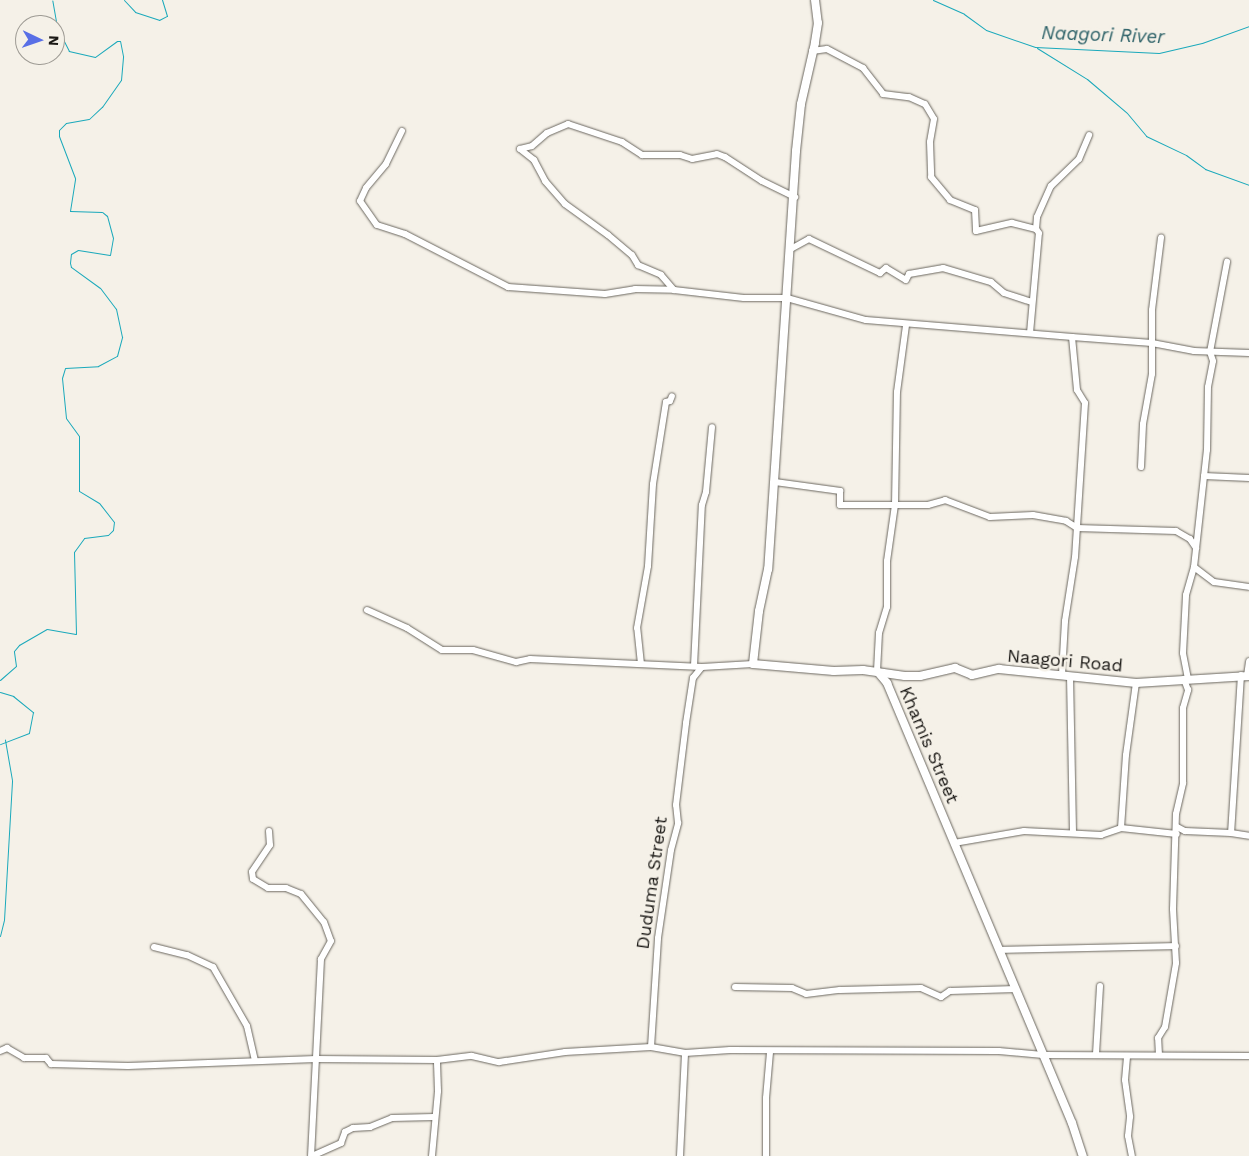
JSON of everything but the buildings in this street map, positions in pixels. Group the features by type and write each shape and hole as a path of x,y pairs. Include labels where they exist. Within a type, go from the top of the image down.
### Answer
{"street":[{"path":"753,664 759,611 768,569 787,298 788,250 795,197 801,104 818,23 815,0"},
{"path":"812,52 827,50 863,68 884,94 909,97 924,104 934,119 930,142 931,177 950,200 970,205 975,210 976,231 1012,223 1036,229"},
{"path":"674,290 661,275 638,265 632,255 565,204 545,181 534,160 520,149 532,146 547,133 568,124 622,142 642,155 680,155 692,159 717,154 725,157 762,181 795,197"},
{"path":"402,131 386,164 366,188 360,201 377,225 405,234 508,287 605,294 635,289 674,290 744,298 787,298 866,320 906,325 1152,343 1210,352 1249,354"},
{"path":"1030,334 1039,233 1036,229 1037,217 1051,186 1079,159 1089,135"},
{"path":"1141,467 1143,424 1152,374 1152,310 1161,238"},
{"path":"788,250 809,239 880,273 886,268 906,280 910,274 942,268 991,282 1004,293 1032,302"},
{"path":"1159,1055 1158,1038 1167,1017 1169,992 1176,963 1173,909 1177,830 1184,769 1183,708 1188,690 1183,653 1186,595 1194,567 1204,476 1208,387 1213,361 1210,352 1227,262"},
{"path":"877,671 880,633 887,607 887,561 895,505 897,392 906,325"},
{"path":"1072,337 1077,390 1085,404 1078,528 1066,675 1073,833"},
{"path":"641,664 637,628 648,566 652,484 666,402 670,401 672,396"},
{"path":"693,678 690,666 702,505 706,492 712,426"},
{"path":"1204,476 1249,478"},
{"path":"775,482 840,491 840,505 928,506 944,500 990,517 1034,516 1066,520 1078,528 1176,531 1190,539 1196,548"},
{"path":"1194,567 1214,582 1249,587"},
{"name":"Naagori Road","path":"367,610 407,628 442,650 473,650 516,662 530,659 702,667 753,664 877,671 920,676 955,668 972,675 999,669 1136,683 1246,675"},
{"path":"1231,833 1246,675 1249,661"},
{"path":"693,678 702,667"},
{"name":"Khamis Street","path":"877,671 887,683 1016,989 1083,1156"},
{"name":"Duduma Street","path":"651,1047 658,938 670,850 678,823 676,805 693,678"},
{"path":"1121,828 1126,755 1136,683"},
{"path":"954,843 1024,831 1101,835 1121,828 1231,833 1249,836"},
{"path":"269,830 270,846 252,872 253,879 268,888 286,888 301,894 324,922 331,941 321,959 311,1156 341,1143 345,1132 354,1128 370,1127 392,1118 434,1117"},
{"path":"999,950 1176,946"},
{"path":"154,947 187,955 214,967 251,1037 255,1060"},
{"path":"735,986 792,988 806,994 840,990 921,988 941,997 950,991 1016,989"},
{"path":"1096,1054 1100,986"},
{"path":"0,1051 7,1048 24,1058 46,1058 51,1064 128,1066 255,1060 437,1060 472,1056 500,1062 556,1053 651,1047 685,1053 730,1050 770,1052 999,1051 1043,1055 1096,1054 1127,1057 1159,1055 1249,1056"},
{"path":"766,1156 766,1098 770,1052"},
{"path":"680,1156 685,1053"},
{"path":"1127,1057 1125,1080 1130,1117 1128,1136 1132,1156"},
{"path":"432,1156 434,1117 438,1091 437,1060"}],"waterway":[{"path":"0,680 16,666 14,651 19,645 47,629 76,634 74,552 84,538 108,535 113,530 114,522 99,503 79,491 79,436 66,418 62,378 65,368 98,366 117,356 122,337 116,309 100,288 71,267 70,263 71,254 78,250 110,255 113,238 107,216 102,212 70,211 75,178 59,136 59,130 66,123 89,119 102,107 121,80 123,56 120,41 117,41 95,57 69,51 57,27 52,0"},
{"path":"124,0 135,12 159,20 167,16 162,0"},
{"name":"Naagori River","path":"933,0 964,14 986,30 1035,47 1159,53 1202,43 1249,26"},
{"path":"1037,48 1087,79 1127,113 1146,136 1186,155 1205,169 1249,185"},
{"path":"0,692 13,696 33,712 29,733 0,744"},
{"path":"0,936 4,920 12,780 5,740"}]}
